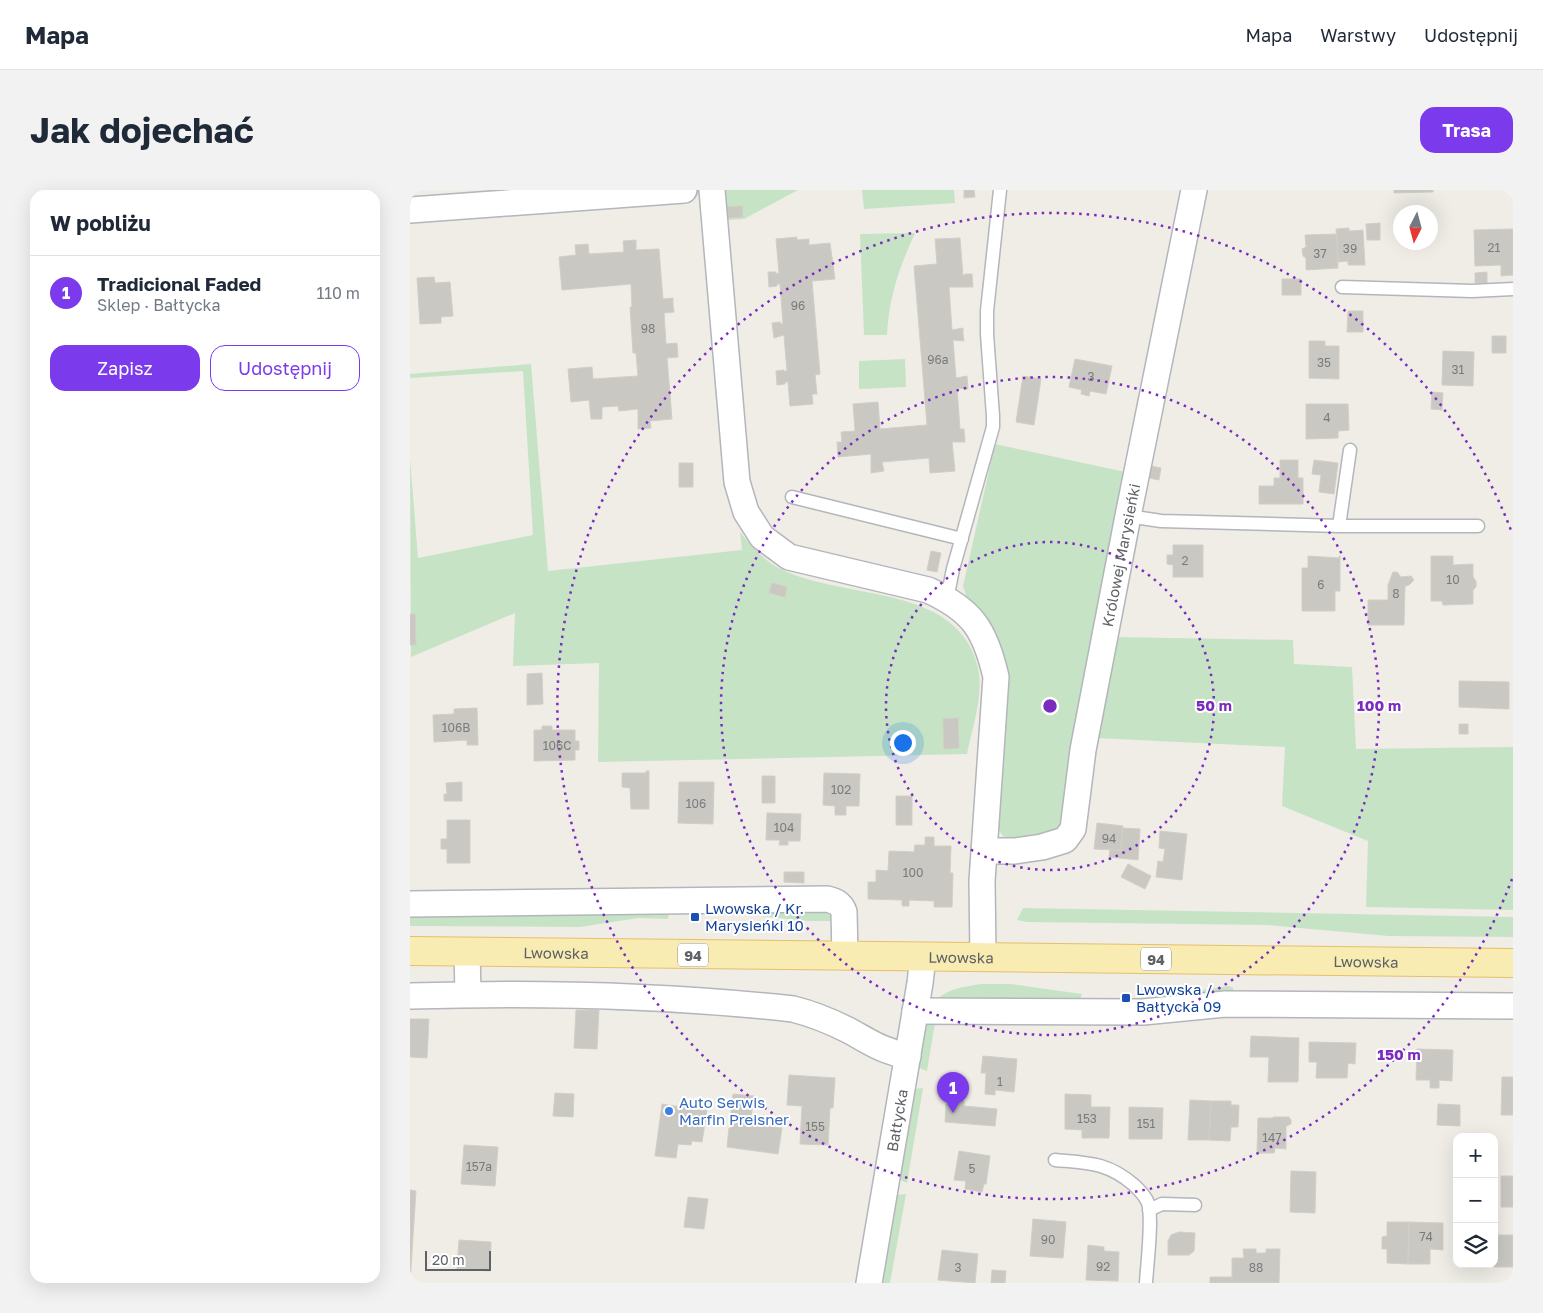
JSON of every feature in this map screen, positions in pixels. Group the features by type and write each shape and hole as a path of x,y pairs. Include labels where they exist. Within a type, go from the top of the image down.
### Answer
{"main road":[{"name":"Lwowska","path":"410,952 1513,963"}],"street":[{"path":"410,210 487,198 684,190"},
{"path":"712,190 737,482 746,512 762,537 789,557 928,590 947,599 964,611 980,629 990,653 996,677 982,881 983,957"},
{"name":"Królowej Marysieńki","path":"984,851 1015,851 1042,847 1066,840 1073,828 1083,750 1194,190"},
{"path":"410,904 827,899 836,901 842,906 844,912 845,956"},
{"path":"468,952 468,994"},
{"name":"Bałtycka","path":"870,1283 916,1011 923,957"},
{"path":"410,996 468,994 601,996 794,1009 830,1022 887,1051 908,1056"},
{"path":"916,1011 1143,1012 1225,1004 1513,1006"}],"lane":[{"path":"947,599 992,427 987,311 1000,190"},
{"path":"1342,287 1472,291 1513,289"},
{"path":"1338,526 1350,450"},
{"path":"792,497 962,539"},
{"path":"1128,516 1161,521 1338,526 1478,526"},
{"path":"1055,1160 1097,1165 1120,1173 1140,1191 1148,1202 1149,1210 1146,1283"},
{"path":"1149,1210 1162,1204 1195,1205"}],"green space":[{"path":"723,190 798,190 744,219 726,220"},
{"path":"862,190 954,190 955,203 864,209"},
{"path":"915,233 896,283 890,308 887,335 864,335 860,234"},
{"path":"905,359 906,387 859,389 859,361"},
{"path":"531,364 548,571 742,550 740,532 765,559 775,566 801,577 892,598 921,607 947,620 966,640 978,668 980,690 967,754 598,762 599,663 513,666 515,613 411,657 410,458 418,558 533,535 523,371 410,378 410,374"},
{"path":"995,444 1130,473 1068,824 1038,838 1021,840 1005,839 998,829 998,803 1007,710 1003,658 992,627 967,598 963,586"},
{"path":"1115,637 1293,640 1294,664 1352,667 1356,749 1513,747 1513,910 1366,907 1368,841 1282,806 1285,747 1095,738"},
{"path":"1023,908 1513,917 1513,937 1388,936 1268,925 1027,922 1017,920"},
{"path":"831,910 831,921 808,921 732,913 669,913 668,919 638,918 580,927 410,926 410,912"},
{"path":"981,984 1011,984 1082,994 1077,1007 935,1002 939,997 950,991"},
{"path":"1229,986 1233,988 1233,999 1174,1005 1172,995"},
{"path":"936,1017 927,1071 917,1067 925,1021"},
{"path":"923,1088 907,1183 898,1179 914,1089"},
{"path":"906,1194 890,1283 881,1283 895,1195"}],"building":[{"path":"964,190 974,190 975,197 964,198"},
{"path":"1394,190 1433,190 1433,192 1394,193"},
{"path":"742,206 743,217 726,218 725,207"},
{"path":"1380,223 1380,240 1367,240 1366,224"},
{"path":"1349,228 1349,231 1363,230 1365,265 1348,265 1348,261 1338,262 1336,229"},
{"path":"1513,229 1513,275 1501,276 1501,265 1475,266 1474,230"},
{"path":"1337,234 1338,268 1306,270 1306,258 1303,256 1302,249 1306,247 1305,235"},
{"path":"797,237 797,240 809,239 809,245 830,243 835,279 812,281 820,374 815,375 817,394 812,394 813,404 790,406 788,382 777,385 776,371 787,371 784,335 774,338 772,323 780,322 783,324 780,284 769,287 768,272 779,273 776,239"},
{"path":"960,238 963,276 965,274 972,274 973,287 949,287 952,330 963,328 964,341 953,340 956,378 967,376 968,389 957,388 960,429 964,429 965,442 952,442 955,471 930,473 929,458 882,462 884,471 871,473 871,454 838,457 837,442 842,442 841,432 855,431 853,404 878,402 880,429 927,425 914,266 937,264 935,239"},
{"path":"636,240 636,250 659,249 663,299 673,298 674,312 664,313 666,344 677,343 678,357 667,358 672,419 650,421 651,428 638,429 638,409 619,411 618,406 602,407 602,419 591,419 589,400 571,402 568,369 592,367 593,379 638,376 636,353 633,353 630,307 632,307 631,284 562,290 559,257 576,255 575,245 588,244 589,254 624,252 623,241"},
{"path":"1487,272 1487,283 1475,283 1475,273"},
{"path":"434,277 435,283 450,282 453,316 441,317 441,323 420,324 417,278"},
{"path":"1282,279 1301,279 1301,295 1282,295"},
{"path":"1348,311 1363,311 1363,332 1347,332"},
{"path":"1492,336 1506,336 1506,353 1492,353"},
{"path":"1309,341 1325,341 1325,346 1339,346 1339,379 1309,378"},
{"path":"1443,351 1474,352 1473,386 1442,385"},
{"path":"1075,359 1112,366 1106,394 1090,391 1089,396 1081,394 1082,390 1069,387"},
{"path":"1023,376 1041,379 1034,425 1016,422"},
{"path":"1432,392 1443,393 1442,410 1431,409"},
{"path":"1306,404 1348,404 1349,430 1338,431 1338,438 1306,439"},
{"path":"1280,460 1298,460 1298,478 1303,478 1303,504 1259,504 1259,486 1274,486 1274,478 1280,478"},
{"path":"1314,460 1338,463 1334,494 1319,492 1321,475 1312,474"},
{"path":"679,463 693,463 693,487 679,487"},
{"path":"1151,466 1161,468 1159,480 1149,478"},
{"path":"1173,545 1203,545 1203,577 1173,577 1173,565 1167,564 1167,555 1173,555"},
{"path":"931,551 941,553 937,572 927,570"},
{"path":"1308,556 1339,558 1340,556 1340,591 1335,591 1335,611 1302,611 1302,568 1308,568"},
{"path":"1431,556 1453,556 1453,565 1473,564 1473,577 1476,581 1476,587 1473,590 1473,604 1443,605 1442,601 1431,601"},
{"path":"1393,572 1397,572 1401,577 1411,576 1414,580 1405,586 1404,625 1368,625 1368,600 1388,600 1388,585"},
{"path":"772,583 787,587 785,597 769,593"},
{"path":"410,614 415,614 416,645 410,645"},
{"path":"542,673 543,704 527,705 527,674"},
{"path":"1459,681 1509,682 1509,709 1459,707"},
{"path":"477,708 478,745 467,745 467,740 434,742 433,715 454,714 454,709"},
{"path":"958,718 959,748 944,749 943,719"},
{"path":"1459,724 1468,724 1468,734 1459,734"},
{"path":"542,726 552,726 552,730 575,730 575,741 579,741 579,750 575,750 575,760 534,761 534,730 542,730"},
{"path":"646,771 649,771 649,809 631,809 630,788 622,787 622,773 646,773"},
{"path":"824,773 860,774 859,806 846,806 846,815 835,815 835,806 823,805"},
{"path":"762,776 775,776 775,803 762,803"},
{"path":"462,782 462,801 444,801 444,794 447,794 446,783"},
{"path":"679,782 714,782 713,824 678,823"},
{"path":"896,796 912,796 912,825 896,825"},
{"path":"767,813 801,814 800,841 788,841 788,845 779,845 780,840 766,840"},
{"path":"447,820 470,820 470,863 447,863 447,849 441,849 441,839 447,839"},
{"path":"1097,823 1123,826 1121,850 1094,849"},
{"path":"1123,828 1140,829 1138,860 1109,857 1110,849 1121,850"},
{"path":"1160,831 1187,834 1182,880 1156,877 1158,861 1163,862 1165,849 1159,848"},
{"path":"925,837 934,837 934,846 951,846 950,873 953,873 952,907 934,907 934,901 909,900 909,906 902,906 902,900 868,899 868,882 876,882 876,870 888,871 889,851 914,852 915,845 925,845"},
{"path":"1128,864 1151,876 1145,889 1121,877"},
{"path":"784,872 804,872 804,883 784,882"},
{"path":"576,1010 599,1010 597,1049 574,1048"},
{"path":"410,1019 429,1019 427,1058 410,1057"},
{"path":"1251,1036 1299,1038 1298,1082 1268,1082 1269,1057 1250,1057"},
{"path":"1309,1042 1356,1043 1355,1064 1348,1063 1347,1078 1316,1078 1317,1062 1309,1062"},
{"path":"1417,1049 1453,1050 1452,1081 1439,1080 1439,1088 1430,1088 1430,1080 1416,1080"},
{"path":"983,1056 1017,1059 1014,1092 995,1090 995,1095 985,1094 986,1073 981,1073"},
{"path":"789,1075 835,1078 833,1108 830,1108 828,1145 800,1144 802,1106 787,1105"},
{"path":"1502,1077 1513,1077 1513,1115 1501,1115"},
{"path":"555,1093 574,1094 573,1117 553,1116"},
{"path":"733,1094 754,1096 750,1124 782,1128 778,1154 727,1147 729,1128 731,1128 732,1121 730,1121"},
{"path":"1065,1094 1091,1095 1091,1107 1110,1107 1109,1138 1082,1138 1082,1130 1065,1129"},
{"path":"682,1100 697,1102 696,1109 707,1110 702,1142 692,1141 691,1145 678,1144 676,1158 655,1156 662,1104 681,1107"},
{"path":"1190,1100 1211,1101 1209,1140 1188,1140"},
{"path":"957,1101 964,1101 964,1106 997,1109 995,1126 945,1122 946,1104 957,1105"},
{"path":"1211,1101 1231,1101 1231,1105 1239,1105 1238,1127 1231,1127 1230,1141 1209,1140"},
{"path":"1438,1104 1460,1105 1460,1126 1437,1125"},
{"path":"1129,1107 1163,1108 1162,1139 1129,1139"},
{"path":"1289,1117 1291,1120 1291,1124 1286,1126 1286,1149 1275,1148 1274,1153 1257,1153 1258,1118"},
{"path":"464,1145 498,1147 495,1186 461,1184"},
{"path":"959,1151 990,1156 986,1184 984,1184 982,1192 965,1189 966,1181 954,1180"},
{"path":"1291,1171 1316,1172 1315,1213 1290,1212"},
{"path":"1501,1176 1513,1176 1513,1207 1501,1207"},
{"path":"410,1190 416,1191 410,1283"},
{"path":"688,1197 708,1199 704,1229 684,1227"},
{"path":"1033,1219 1066,1222 1063,1258 1030,1256"},
{"path":"1387,1222 1409,1222 1408,1264 1387,1263 1387,1249 1382,1249 1382,1237 1387,1236"},
{"path":"1409,1222 1443,1223 1443,1250 1430,1249 1430,1264 1408,1264"},
{"path":"1179,1232 1195,1233 1194,1251 1189,1255 1168,1255 1168,1241 1171,1235"},
{"path":"1498,1235 1513,1235 1513,1267 1498,1267"},
{"path":"459,1240 491,1242 490,1271 457,1269"},
{"path":"1088,1245 1104,1247 1104,1251 1119,1252 1118,1281 1086,1280"},
{"path":"1243,1249 1256,1249 1256,1253 1266,1253 1266,1249 1280,1249 1279,1283 1232,1283 1232,1258 1244,1258"},
{"path":"942,1250 978,1254 975,1283 938,1280"},
{"path":"992,1270 1006,1271 1005,1283 991,1283"},
{"path":"1210,1277 1232,1277 1232,1283 1210,1283"}],"place":[{"name":"Lwowska / Kr. Marysieńki 10","path":"695,917"},
{"name":"Lwowska / Bałtycka 09","path":"1126,998"},
{"name":"Auto Serwis Marfin Preisner","path":"669,1111"},
{"name":"Tradicional Faded","path":"953,1113"}]}
